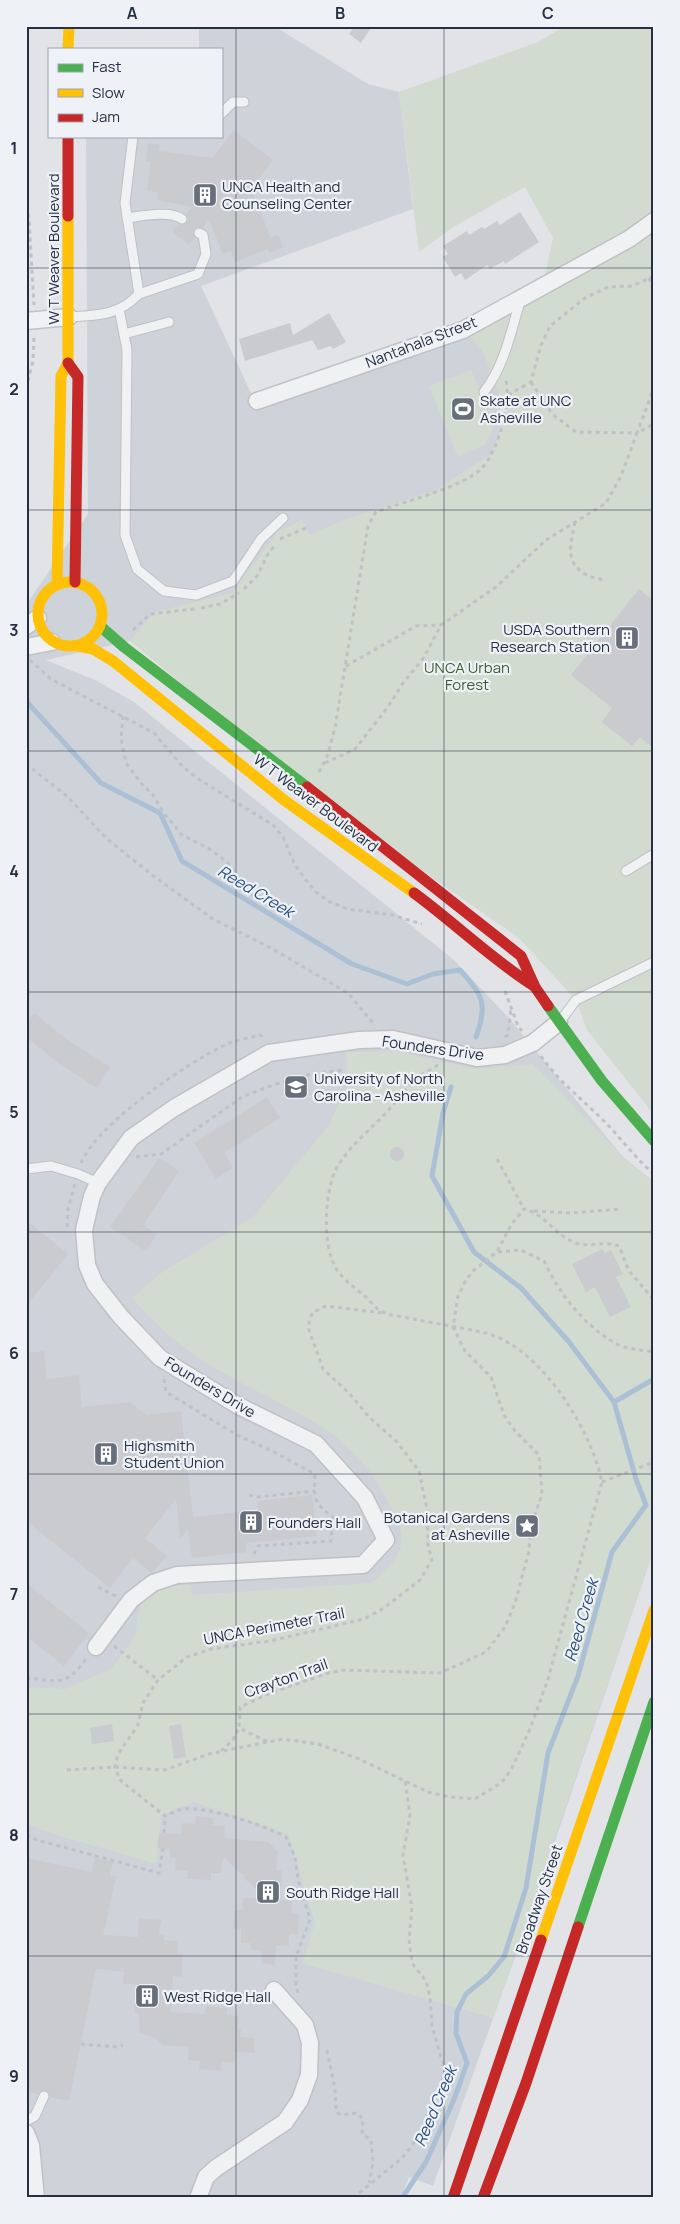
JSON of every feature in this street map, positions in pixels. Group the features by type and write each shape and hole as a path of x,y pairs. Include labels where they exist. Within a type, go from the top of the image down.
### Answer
{"main road":[{"path":"68,48 69,26"},
{"name":"W T Weaver Boulevard","path":"57,585 61,376 68,362 68,138"},
{"name":"W T Weaver Boulevard","path":"68,362 78,376 75,582"},
{"path":"75,582 88,588 98,598 102,612 100,626 89,640 78,646 62,646 52,642 41,628 32,622 44,595 57,585 75,582"},
{"name":"W T Weaver Boulevard","path":"100,626 124,648 257,748 521,956 535,987 559,1022 602,1081 654,1141"},
{"name":"W T Weaver Boulevard","path":"78,646 93,649 113,661 284,800 442,914 512,972 535,987"},
{"name":"Broadway Street","path":"453,2198 654,1610"},
{"path":"483,2198 526,2083 654,1702"}],"street":[{"name":"Nantahala Street","path":"257,401 463,330 629,238 654,220"},
{"path":"32,320 69,317"},
{"path":"26,647 52,642"},
{"name":"Founders Drive","path":"100,1643 131,1600 153,1583 177,1575 363,1565 386,1540 365,1498 316,1444 237,1405 160,1358 121,1317 95,1284 87,1265 84,1230 92,1196 101,1179 131,1138 174,1108 269,1053 359,1040 393,1039 477,1058 505,1056 533,1043 559,1022"},
{"path":"198,2198 206,2177 211,2172 285,2122 300,2100 309,2075 310,2043 305,2024 274,1990"},
{"path":"26,2134 30,2145 36,2198"}],"lane":[{"path":"222,113 233,102 244,102"},
{"path":"133,138 125,203 139,294"},
{"path":"127,218 156,214 179,216 182,219"},
{"path":"69,317 108,314 129,305 139,294 198,274 206,254 203,235 199,232"},
{"path":"484,392 492,381 506,350 521,298"},
{"path":"119,309 127,350 125,535 137,568 164,591 196,594 233,580 260,539 283,518"},
{"path":"124,334 170,322"},
{"path":"626,871 654,854"},
{"path":"559,1022 576,1000 654,962"},
{"path":"26,1169 51,1166 101,1179"},
{"path":"26,2121 35,2116 44,2096"}],"path":[{"path":"26,206 29,218 33,361 26,388"},
{"path":"654,276 632,286 608,287 585,298 550,326 541,345 531,382 508,395 507,412 499,437 482,468 466,479 376,512 368,526 364,544 335,728 324,763 355,748 388,708 403,683 424,659 441,625 496,587 546,540 606,503 621,476 654,388"},
{"path":"649,278 654,292"},
{"path":"531,382 552,414 576,432 637,433 654,424"},
{"path":"26,426 26,449"},
{"path":"575,521 569,550 574,564 590,577 604,580"},
{"path":"346,666 416,626 441,625"},
{"path":"26,653 32,664 51,679 154,733 184,768 200,780 273,824 283,837 295,865 317,893 330,902 348,909 392,915 426,926"},
{"path":"123,716 121,738 126,764 154,795 163,812 182,835 208,848 227,862 255,899"},
{"path":"26,764 68,797 104,837 152,875 213,919 271,948 348,993 374,1024 393,1039"},
{"path":"500,985 506,993 518,1026 533,1043 553,1074 605,1121 640,1163 654,1174"},
{"path":"502,1040 508,1035 511,1006"},
{"path":"73,1233 67,1228 68,1209 81,1161 93,1143 121,1116 166,1080 227,1044 260,1035 270,1041"},
{"path":"383,1313 340,1274 329,1252 327,1224 328,1189 337,1169 360,1137 386,1113 417,1079 456,1054"},
{"path":"134,1157 161,1154 242,1097 272,1085 315,1072 346,1070"},
{"path":"497,1159 524,1210"},
{"path":"81,1161 101,1179"},
{"path":"524,1210 570,1213 621,1209"},
{"path":"453,1327 458,1296 472,1271 497,1252 510,1225 524,1210"},
{"path":"533,1211 575,1243 591,1246 611,1243 619,1246 629,1271 654,1300"},
{"path":"497,1252 521,1250 544,1261 555,1284 575,1311 614,1342 636,1350 654,1352"},
{"name":"UNCA Perimeter Trail","path":"116,1767 118,1754 138,1725 143,1703 158,1680 188,1657 211,1649 270,1641 364,1619 384,1608 420,1580 432,1560 428,1546 428,1509 418,1471 397,1442 370,1417 350,1393 323,1369 308,1327 312,1314 326,1306 383,1313 485,1333 514,1346 531,1359 575,1415 587,1437 598,1464 602,1482"},
{"name":"Crayton Trail","path":"239,1728 240,1708 268,1694 328,1672 345,1670 440,1673 486,1652 505,1627 515,1603 529,1551 530,1530 542,1494 539,1455 515,1432 504,1415 491,1377 465,1351 453,1327"},
{"path":"163,1374 166,1392 237,1435 315,1474 315,1491 319,1507 333,1517 331,1541 258,1546 250,1562"},
{"path":"67,1770 116,1767 165,1770 209,1754 283,1739 318,1744 357,1758 428,1792 450,1797 475,1799 502,1782 512,1770 530,1729 548,1679 602,1482 652,1462"},
{"path":"248,1495 258,1497 315,1491"},
{"path":"98,1587 116,1596 120,1593"},
{"path":"26,1678 55,1681 68,1679 100,1643 158,1680"},
{"path":"221,1751 233,1740 239,1728 268,1742"},
{"path":"116,1767 120,1780 165,1816"},
{"path":"353,2198 370,2182 402,2158 425,2126 432,2102 440,2090 445,2071 432,2026 430,1997 426,1981 412,1963 409,1940 412,1908 403,1855 410,1815 405,1781"},
{"path":"165,1816 182,1809 199,1809 256,1824 286,1837 295,1857 298,1879 310,1919 296,1957 296,1985 300,2000"},
{"path":"164,1833 165,1816"},
{"path":"26,1835 36,1840 160,1873 163,1848"},
{"path":"81,2044 118,2047 123,2045"},
{"path":"325,2046 334,2089 336,2112 341,2114 357,2113 363,2119 362,2134 371,2140 373,2162 370,2182"}],"shaded area":[{"name":"University of North Carolina - Asheville","path":"199,26 274,26 368,84 399,92 413,209 201,286 257,406 518,309 499,395 503,441 579,505 130,641 46,660 97,681 134,702 454,960 508,1017 623,1157 654,1182 654,1549 529,1918 433,2186 409,2177 401,2198 26,2198 26,605 88,514 86,138 222,138 222,48 199,48"}],"green space":[{"name":"UNCA Urban Forest","path":"565,26 654,26 654,1115 587,1030 576,1000 519,938 332,808 130,641 155,612 232,593 278,532 302,520 310,535 346,519 436,490 491,454 507,412 482,349 463,330 543,286 553,238 525,187 453,227 419,252 399,92 538,42"},
{"name":"Skate at UNC Asheville","path":"471,370 484,400 493,429 486,444 458,457 429,386"},
{"name":"Botanical Gardens at Asheville","path":"394,1051 476,1069 533,1064 623,1157 654,1182 654,1549 493,2018 302,1963 315,1923 288,1834 194,1802 162,1814 156,1864 26,1824 26,1687 66,1689 112,1668 135,1636 140,1606 152,1592 169,1585 191,1585 192,1595 371,1583 392,1564 398,1555 401,1546 401,1536 394,1514 373,1475 350,1450 319,1425 203,1361 166,1332 132,1298 161,1273 253,1217 329,1125 347,1086 346,1052"}],"building":[{"path":"355,26 372,26 361,43 349,34"},
{"name":"UNCA Health and Counseling Center","path":"234,130 273,160 251,189 271,238 278,235 283,247 269,253 268,249 235,262 231,251 223,254 209,220 203,228 198,227 194,230 195,238 189,245 172,232 178,224 183,225 187,222 186,214 192,207 157,200 158,192 147,191 151,162 146,161 148,143 160,145 159,151 212,158"},
{"path":"520,212 539,242 505,264 504,261 490,269 487,265 465,280 461,273 455,277 443,257 448,254 443,246 467,231 469,235 497,221 500,225"},
{"path":"329,313 346,342 333,349 331,346 318,350 312,340 245,361 239,339 290,323 293,335"},
{"name":"USDA Southern Research Station","path":"639,589 654,601 654,749 640,737 632,746 602,722 612,708 571,675"},
{"path":"34,1013 65,1038 110,1067 97,1088 60,1064 26,1037 26,1023"},
{"path":"267,1097 280,1118 224,1153 233,1168 216,1179 194,1143"},
{"path":"397,1147 402,1149 404,1154 402,1159 397,1161 392,1159 390,1154 392,1149"},
{"path":"159,1158 179,1171 143,1225 157,1234 146,1251 110,1227"},
{"path":"26,1220 68,1254 26,1306"},
{"path":"602,1249 605,1253 611,1250 623,1274 616,1277 631,1307 610,1317 595,1287 586,1292 572,1264"},
{"name":"Highsmith Student Union","path":"44,1351 47,1379 79,1375 82,1407 130,1402 147,1415 181,1411 193,1517 258,1510 257,1501 312,1495 317,1536 246,1543 247,1552 192,1558 188,1529 180,1539 176,1499 145,1538 167,1556 152,1573 133,1558 110,1588 26,1521 26,1353"},
{"path":"26,1583 89,1633 64,1666 26,1636"},
{"path":"112,1724 114,1741 92,1744 90,1728"},
{"path":"181,1724 186,1757 174,1759 169,1726"},
{"name":"South Ridge Hall","path":"196,1816 214,1818 213,1825 225,1826 224,1838 268,1842 278,1852 276,1870 282,1871 280,1900 292,1901 291,1913 299,1914 298,1934 289,1934 289,1946 276,1945 275,1965 261,1963 262,1951 252,1950 250,1943 241,1943 241,1929 233,1928 234,1910 242,1910 243,1898 267,1899 244,1878 244,1875 223,1857 221,1873 211,1873 211,1880 187,1879 188,1871 175,1870 176,1858 170,1858 170,1849 158,1848 159,1833 181,1834 182,1823 195,1824"},
{"path":"26,1858 92,1872 95,1858 113,1862 110,1876 116,1877 103,1935 138,1937 139,1918 161,1920 159,1934 165,1934 164,1940 178,1941 177,1953 183,1954 182,1977 173,1976 171,2012 205,2014 206,2006 227,2008 227,2015 239,2016 238,2029 241,2029 240,2037 255,2038 254,2053 235,2052 234,2063 222,2062 221,2071 199,2069 200,2061 188,2060 189,2047 162,2045 156,2038 140,2033 139,2013 134,2013 136,1984 123,1984 124,1972 96,1969 69,2101 50,2097 46,2090 38,2094 26,2092"}],"waterway":[{"name":"Reed Creek","path":"26,701 101,783 160,813 182,861 352,964 407,984 433,974 460,970 474,987 481,1000 482,1016 476,1037"},
{"name":"Reed Creek","path":"402,2198 426,2162 455,2097 467,2063 456,2033 457,2012 466,1994 488,1976 504,1957 526,1888 548,1753 578,1676 612,1552 646,1505 636,1479 614,1402 569,1342 521,1288 474,1252 432,1176 443,1113 451,1087"},
{"path":"614,1402 654,1379"}],"traffic: fast":[{"path":"100,626 124,647 307,787"},
{"path":"548,1006 602,1081 654,1141"},
{"path":"578,1927 654,1702"}],"traffic: slow":[{"path":"68,48 69,26"},
{"path":"57,585 61,376 68,363 68,216"},
{"path":"70,582 82,584 93,591 100,602 102,614 100,626 93,637 82,644 70,646 58,644 47,637 40,626 38,614 40,602 47,591 58,584 70,582"},
{"path":"78,646 93,649 113,661 284,800 414,893"},
{"path":"541,1940 654,1610"}],"traffic: jam":[{"path":"68,138 68,216"},
{"path":"68,363 78,377 75,582"},
{"path":"307,787 521,956 535,987 548,1006"},
{"path":"414,893 503,964 534,986"},
{"path":"483,2198 526,2083 578,1927"},
{"path":"453,2198 541,1940"}],"place":[{"name":"UNCA Health and Counseling Center","path":"205,195"},
{"name":"Skate at UNC Asheville","path":"463,409"},
{"name":"USDA Southern Research Station","path":"627,638"},
{"name":"University of North Carolina - Asheville","path":"296,1087"},
{"name":"Highsmith Student Union","path":"106,1454"},
{"name":"Founders Hall","path":"251,1522"},
{"name":"Botanical Gardens at Asheville","path":"527,1526"},
{"name":"South Ridge Hall","path":"268,1892"},
{"name":"West Ridge Hall","path":"147,1996"}]}
